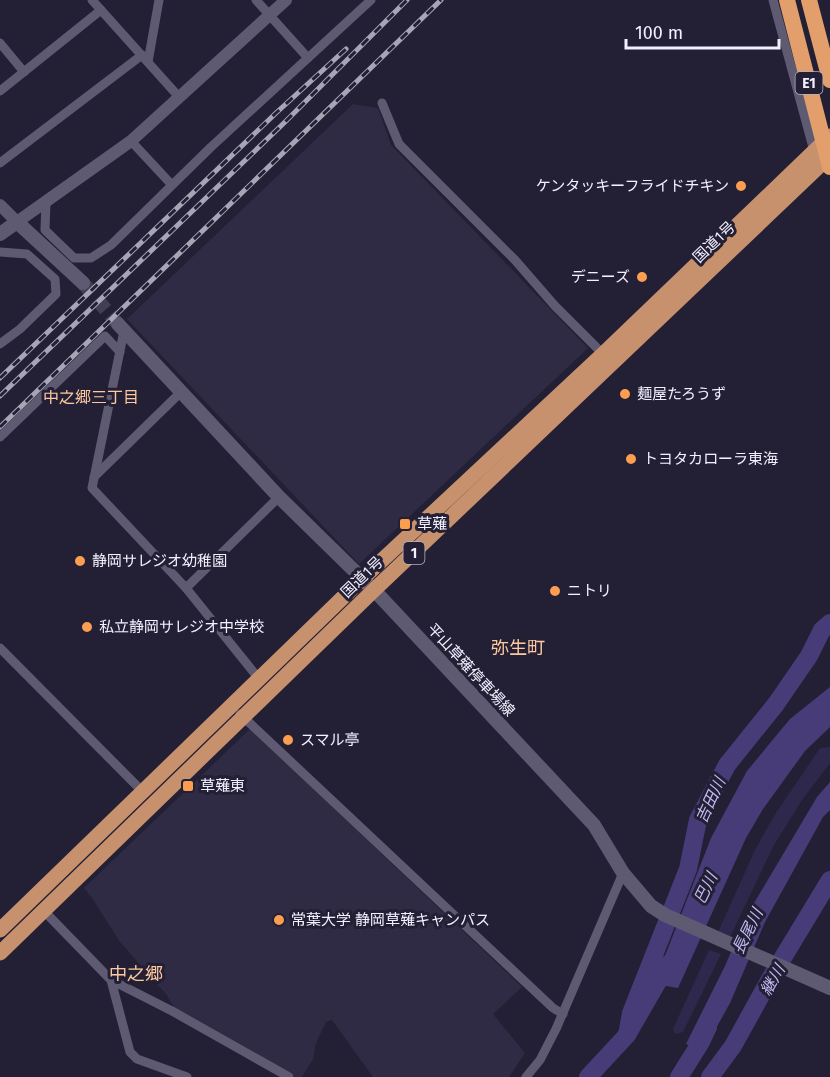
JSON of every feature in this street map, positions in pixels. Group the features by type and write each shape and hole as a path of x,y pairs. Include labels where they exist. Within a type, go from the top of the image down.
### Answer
{"highway":[{"name":"E1","path":"787,0 830,166"},
{"name":"E1","path":"809,0 830,80"},
{"name":"国道1号","path":"0,953 374,590 830,136"},
{"name":"国道1号","path":"0,930 362,579 830,156"}],"main road":[{"path":"0,234 17,222 83,283"},
{"name":"平山草薙停車場線","path":"121,328 279,497 374,590 594,825 623,873 651,906 665,915 830,988"}],"street":[{"path":"92,0 179,97"},
{"path":"0,164 145,58 159,0"},
{"path":"256,0 308,58"},
{"path":"0,205 17,222 131,141 286,0"},
{"path":"46,201 45,230 74,258 91,258 111,245 171,184 372,0"},
{"path":"773,0 814,151"},
{"path":"0,90 102,10"},
{"path":"0,43 24,72"},
{"path":"382,103 399,144 515,260 555,306 608,359"},
{"path":"131,141 171,184"},
{"path":"0,252 27,254 55,279 56,294 20,329 0,344"},
{"path":"121,328 120,352 92,488 186,588 259,679"},
{"path":"0,437 105,336 120,352"},
{"path":"94,477 182,391"},
{"path":"186,588 279,497"},
{"path":"0,648 142,792"},
{"path":"231,706 553,1008 563,1014"},
{"path":"526,1077 540,1060 563,1014 623,873"},
{"path":"44,911 111,980 172,1011 289,1077"},
{"path":"111,980 130,1052 137,1059 187,1077"}],"shaded area":[{"path":"353,104 378,108 391,145 588,348 359,564 127,319"},
{"name":"常葉大学 静岡草薙キャンパス","path":"250,729 522,987 493,1014 525,1053 509,1077 373,1077 332,1020 326,1022 316,1043 313,1059 302,1077 296,1077 176,1011 166,994 120,942 84,888"},
{"path":"830,747 830,763 802,800 774,845 730,937 718,932 755,850 774,816 820,748"},
{"path":"709,950 721,954 683,1032 675,1034 673,1029"}],"water":[{"path":"830,687 830,727 805,751 763,809 746,838 678,988 654,984 711,838 747,771 790,719"},
{"path":"830,782 830,810 823,817 765,922 730,1003 704,1050 686,1044 725,966 747,915 817,797"}],"waterway":[{"name":"吉田川","path":"627,1035 631,1013 688,869 698,820 727,765 776,704 809,656 822,630 830,623"},
{"name":"継川","path":"710,1077 733,1046 770,979 830,880"},
{"name":"巴川","path":"588,1077 627,1035 668,964"},
{"name":"長尾川","path":"679,1077 708,1027"}],"tunnel":[{"path":"83,283 118,324"}],"railway":[{"path":"0,396 285,122 407,0"},
{"path":"0,427 441,0"},
{"path":"0,378 276,113 346,49"}],"place":[{"name":"ケンタッキーフライドチキン","path":"741,186"},
{"name":"デニーズ","path":"642,277"},
{"name":"麺屋たろうず","path":"625,394"},
{"name":"トヨタカローラ東海","path":"631,459"},
{"name":"草薙","path":"405,524"},
{"name":"静岡サレジオ幼稚園","path":"80,561"},
{"name":"ニトリ","path":"555,591"},
{"name":"私立静岡サレジオ中学校","path":"87,627"},
{"name":"スマル亭","path":"288,740"},
{"name":"草薙東","path":"188,786"},
{"name":"常葉大学 静岡草薙キャンパス","path":"279,920"}],"district":[{"name":"中之郷三丁目","path":"91,397"},
{"name":"弥生町","path":"518,648"},
{"name":"中之郷","path":"136,974"}]}
